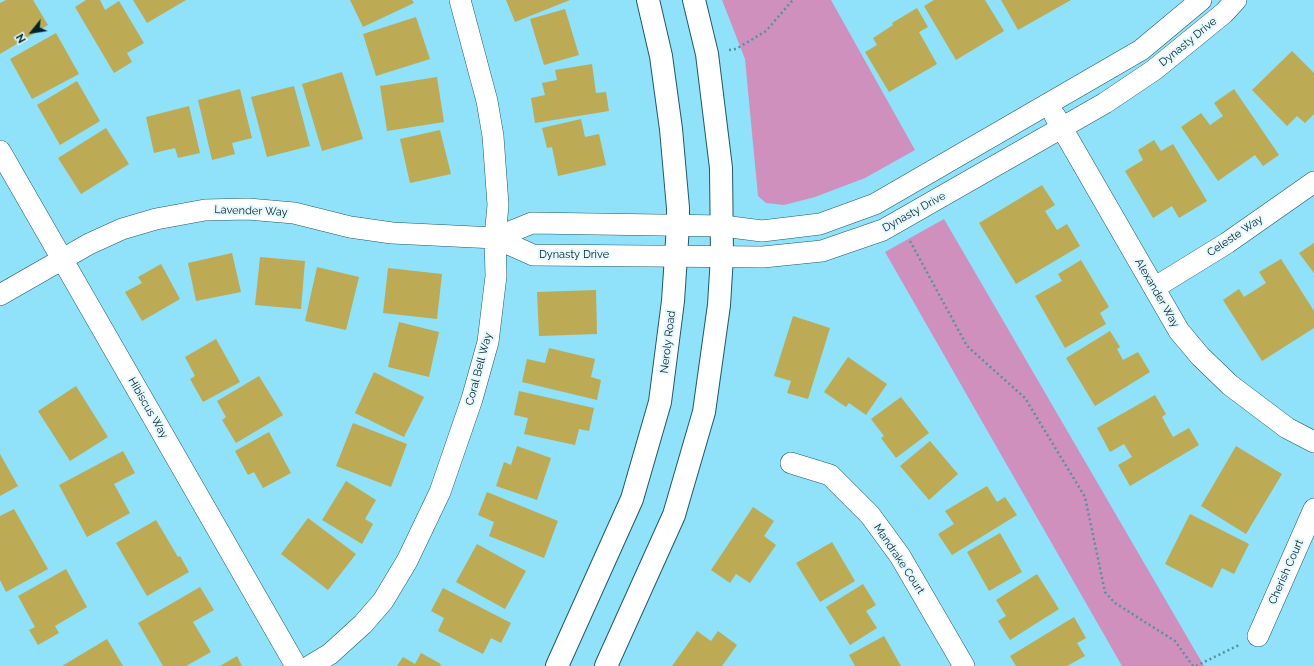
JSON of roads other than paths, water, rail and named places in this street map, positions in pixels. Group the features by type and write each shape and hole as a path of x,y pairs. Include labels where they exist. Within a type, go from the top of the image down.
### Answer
{"street":[{"name":"Coral Bell Way","path":"310,666 330,654 363,624 383,601 407,561 440,492 472,399 488,342 496,276 495,238 498,205 493,136 487,101 460,0"},
{"name":"Neroly Road","path":"557,666 632,499 660,402 673,301 678,226 669,114 661,56 648,0"},
{"path":"606,666 674,515 704,412 719,306 723,226 721,168 707,54 694,0"},
{"path":"495,238 532,223 723,226 762,231 820,224 875,204 1141,50 1201,0"},
{"name":"Dynasty Drive","path":"495,238 532,255 676,255 764,257 822,251 883,230 1105,103 1154,70 1224,13 1236,0"},
{"name":"Alexander Way","path":"1048,103 1179,331 1200,356 1230,385 1287,428 1314,442"},
{"name":"Hibiscus Way","path":"0,151 296,666"},
{"name":"Celeste Way","path":"1154,288 1227,243 1314,182"},
{"name":"Lavender Way","path":"0,295 89,244 122,229 156,219 204,210 248,209 294,213 350,227 392,233 495,238"},
{"name":"Mandrake Court","path":"791,463 830,475 870,515 900,556 964,666"},
{"name":"Cherish Court","path":"1258,636 1314,508"}]}
